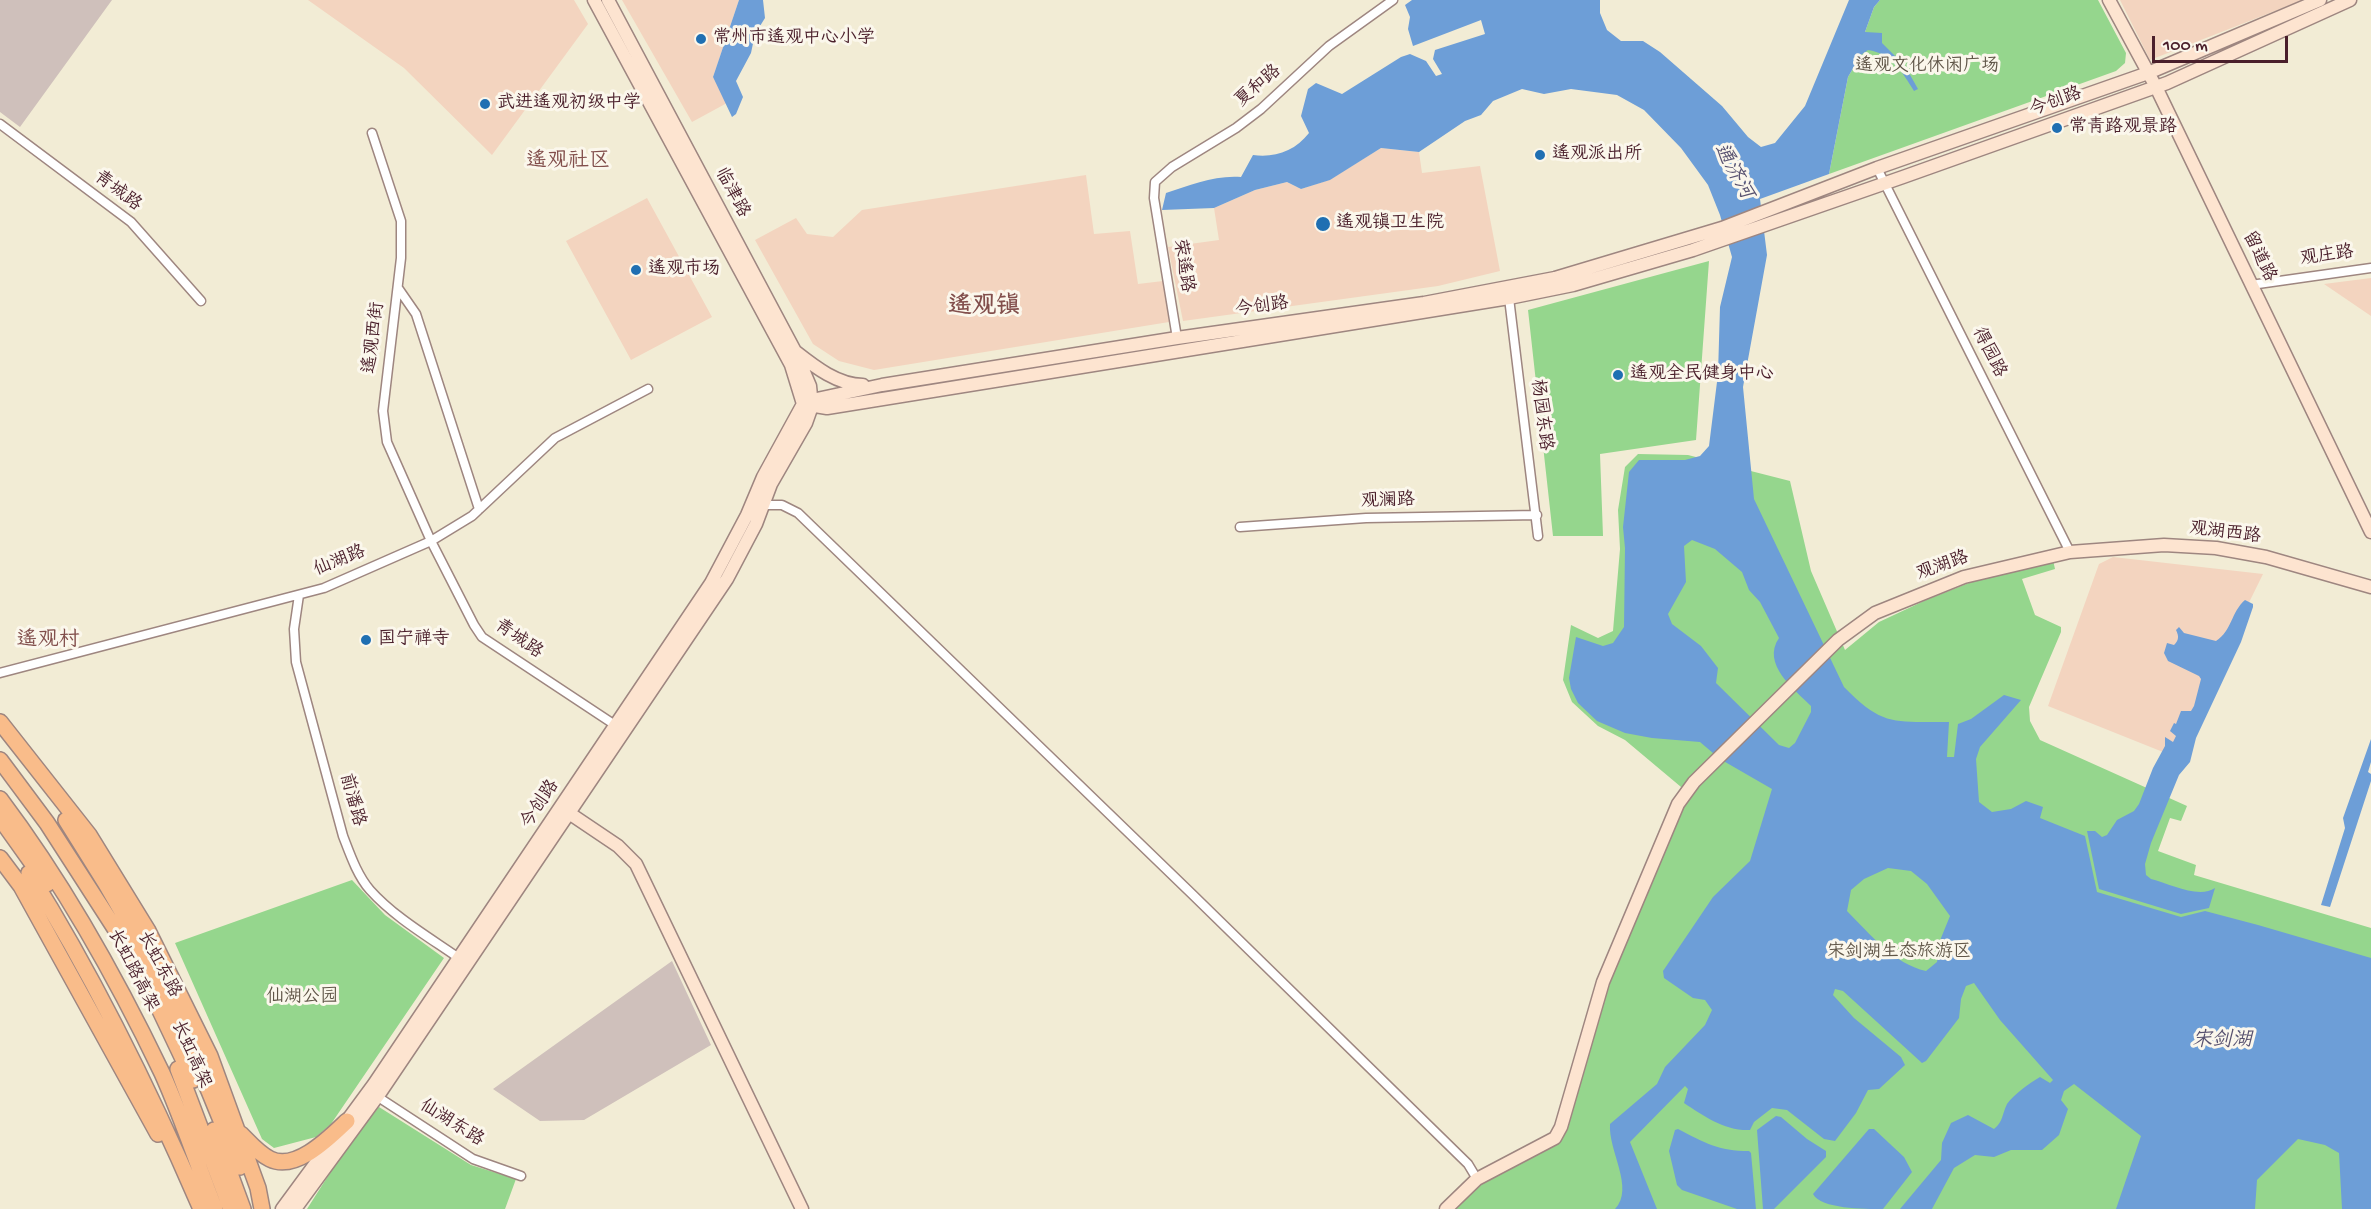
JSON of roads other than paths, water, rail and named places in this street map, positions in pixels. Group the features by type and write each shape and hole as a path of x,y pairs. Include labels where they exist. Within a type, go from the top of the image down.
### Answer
{"highway":[{"path":"0,722 89,835 148,931 210,1056 258,1188 262,1209"},
{"path":"0,735 54,801 151,962 209,1091 257,1209"},
{"name":"长虹东路","path":"0,760 47,824 125,944 156,1002 198,1092 243,1209"},
{"name":"长虹高架","path":"0,773 38,824 127,967 178,1070 231,1209"},
{"name":"长虹路高架","path":"0,799 27,834 90,932 162,1075 215,1209"},
{"path":"0,818 81,934 108,981 134,1031 180,1132 207,1209"},
{"path":"0,834 29,874 102,997 162,1119 200,1209"},
{"path":"0,858 21,886 200,1209"},
{"path":"237,1130 255,1149 272,1160 290,1160 318,1149 347,1121"}],"main road":[{"name":"临津路","path":"594,0 791,365 809,404"},
{"name":"临津路","path":"608,0 795,351 810,386 809,404"},
{"name":"留道路","path":"2109,0 2156,87 2371,532"},
{"name":"今创路","path":"1766,217 1877,168 2148,73 2320,0"},
{"name":"今创路","path":"1766,217 1884,184 2156,87 2350,0"},
{"path":"1724,234 1766,217"},
{"name":"今创路","path":"809,404 827,408 1509,298 1573,285 1724,234"},
{"name":"今创路","path":"464,961 569,813 711,583 747,515 763,477 809,404 882,385 1177,338 1414,304 1555,278 1724,234"},
{"path":"795,351 816,368 833,377 855,385 882,385"},
{"name":"今创路","path":"295,1209 620,728 727,579 756,524 771,484 806,423 809,404"},
{"name":"观湖西路","path":"2070,552 2164,546 2216,548 2266,557 2371,587"},
{"name":"观湖路","path":"1446,1209 1477,1179 1555,1138 1561,1127 1603,982 1678,804 1714,760 1838,640 1875,613 1964,577 2070,552"},
{"path":"569,813 618,846 636,864 802,1209"},
{"name":"今创路","path":"282,1209 347,1121 373,1094"}],"street":[{"name":"夏和路","path":"1154,198 1155,182 1162,174 1236,128 1261,109 1329,46 1393,0"},
{"name":"青城路","path":"0,124 131,222 201,301"},
{"name":"遥观西街","path":"372,133 401,220 401,258 383,411 387,442 431,541"},
{"name":"得园路","path":"1877,168 2070,552"},
{"name":"荣遥路","path":"1154,198 1177,338"},
{"name":"观庄路","path":"2251,285 2371,268"},
{"path":"398,288 416,314 479,509"},
{"name":"杨园东路","path":"1509,298 1538,536"},
{"name":"仙湖路","path":"0,673 324,588 431,541 479,509 555,438 648,389"},
{"path":"763,505 782,505 798,513 1468,1164 1477,1179"},
{"name":"观澜路","path":"1240,527 1366,518 1537,515"},
{"name":"青城路","path":"431,541 474,626 482,637 620,728"},
{"name":"前潘路","path":"299,595 294,629 296,662 343,836 353,861 369,889 390,908 464,961"},
{"name":"仙湖东路","path":"373,1094 473,1159 521,1176"}],"water":[{"path":"739,0 763,0 765,18 755,34 751,53 736,81 743,97 736,114 732,117 713,77"},
{"name":"宋剑湖","path":"1412,0 1600,0 1600,13 1607,30 1621,41 1643,41 1660,52 1722,106 1748,137 1761,147 1775,143 1805,106 1849,0 1880,0 1874,7 1865,32 1882,33 1882,43 1905,66 1918,89 1914,91 1901,71 1890,60 1868,50 1861,55 1848,77 1829,174 1760,199 1767,255 1743,387 1754,499 1844,687 1870,710 1891,720 1949,722 1947,757 1954,757 1958,724 1971,719 2004,695 2021,700 1980,747 1976,759 1979,802 1992,812 2011,809 2026,801 2043,807 2040,818 2085,836 2097,892 2181,917 2205,911 2371,958 2371,1209 2342,1209 2339,1153 2325,1145 2298,1139 2257,1180 2255,1209 2116,1209 2141,1136 2074,1084 2064,1091 2061,1100 2068,1109 2059,1135 2042,1150 2011,1150 1994,1157 1975,1155 1954,1168 1932,1209 1900,1209 1941,1160 1942,1143 1951,1123 1968,1115 1994,1129 2001,1121 2007,1104 2018,1093 2040,1077 2050,1083 2053,1080 2000,1020 1974,983 1966,986 1961,999 1959,1018 1926,1061 1922,1063 1843,991 1835,989 1833,995 1854,1018 1901,1057 1905,1065 1879,1089 1868,1090 1856,1113 1835,1141 1824,1139 1787,1110 1772,1108 1754,1122 1750,1130 1723,1125 1684,1103 1688,1089 1685,1086 1630,1142 1657,1209 1615,1209 1620,1200 1622,1180 1610,1135 1610,1124 1657,1084 1665,1067 1705,1025 1712,1010 1705,1000 1693,998 1664,978 1663,971 1713,897 1750,861 1772,789 1720,759 1700,742 1625,733 1597,721 1578,703 1571,689 1569,678 1576,637 1603,646 1613,643 1624,627 1623,527 1629,472 1639,460 1685,460 1700,456 1709,446 1718,374 1720,307 1732,257 1720,215 1708,185 1681,148 1644,110 1617,95 1571,89 1544,94 1522,89 1493,101 1481,115 1465,121 1419,152 1381,148 1330,180 1301,189 1287,182 1255,190 1214,208 1162,210 1166,193 1212,179 1241,177 1253,155 1277,154 1291,149 1309,133 1301,116 1308,89 1316,83 1342,94 1401,57 1410,54 1426,61 1436,76 1442,74 1433,59 1435,50 1485,34 1481,20 1413,46 1408,29 1410,17 1405,5","holes":["1692,540 1715,549 1742,572 1749,590 1760,602 1779,638 1774,657 1777,666 1789,684 1811,706 1811,712 1795,743 1789,748 1779,745 1716,683 1718,668 1701,646 1672,624 1668,614 1686,582 1684,546","1888,868 1911,871 1927,884 1950,916 1941,938 1937,962 1926,971 1903,962 1893,955 1847,911 1851,890 1864,879"]},
{"path":"2245,600 2253,604 2253,607 2241,642 2196,738 2190,762 2179,775 2151,843 2145,864 2146,875 2151,879 2193,891 2201,892 2215,888 2209,908 2181,914 2099,889 2087,831 2095,831 2102,837 2107,835 2117,820 2134,811 2165,746 2165,737 2173,742 2176,736 2170,731 2174,723 2176,724 2181,711 2191,711 2194,706 2201,679 2168,661 2164,653 2167,643 2174,645 2176,643 2178,634 2176,630 2179,627 2184,633 2216,641 2225,632"},
{"path":"2371,739 2371,762 2368,772 2371,774 2371,781 2330,907 2321,905 2345,828 2343,818"},
{"path":"1776,1116 1781,1117 1807,1139 1826,1151 1826,1157 1774,1209 1763,1209 1757,1130"},
{"path":"1678,1129 1712,1145 1751,1153 1756,1209 1737,1209 1682,1190 1677,1185 1669,1151 1675,1130"},
{"path":"1869,1129 1874,1129 1904,1157 1912,1172 1883,1209 1844,1207 1818,1199 1813,1194"}],"place":[{"name":"常州市遥观中心小学","path":"701,39"},
{"name":"武进遥观初级中学","path":"485,104"},
{"name":"常青路观景路","path":"2057,128"},
{"name":"遥观派出所","path":"1540,155"},
{"name":"遥观镇卫生院","path":"1323,224"},
{"name":"遥观市场","path":"636,270"},
{"name":"遥观全民健身中心","path":"1618,375"},
{"name":"国宁禅寺","path":"366,640"}],"district":[{"name":"遥观社区","path":"568,163"},
{"name":"遥观镇","path":"984,308"},
{"name":"遥观村","path":"48,642"}],"park label":[{"name":"遥观文化休闲广场","path":"1927,67"},
{"name":"宋剑湖生态旅游区","path":"1899,953"},
{"name":"仙湖公园","path":"302,998"}],"water label":[{"name":"通济河","path":"1732,172"}]}
